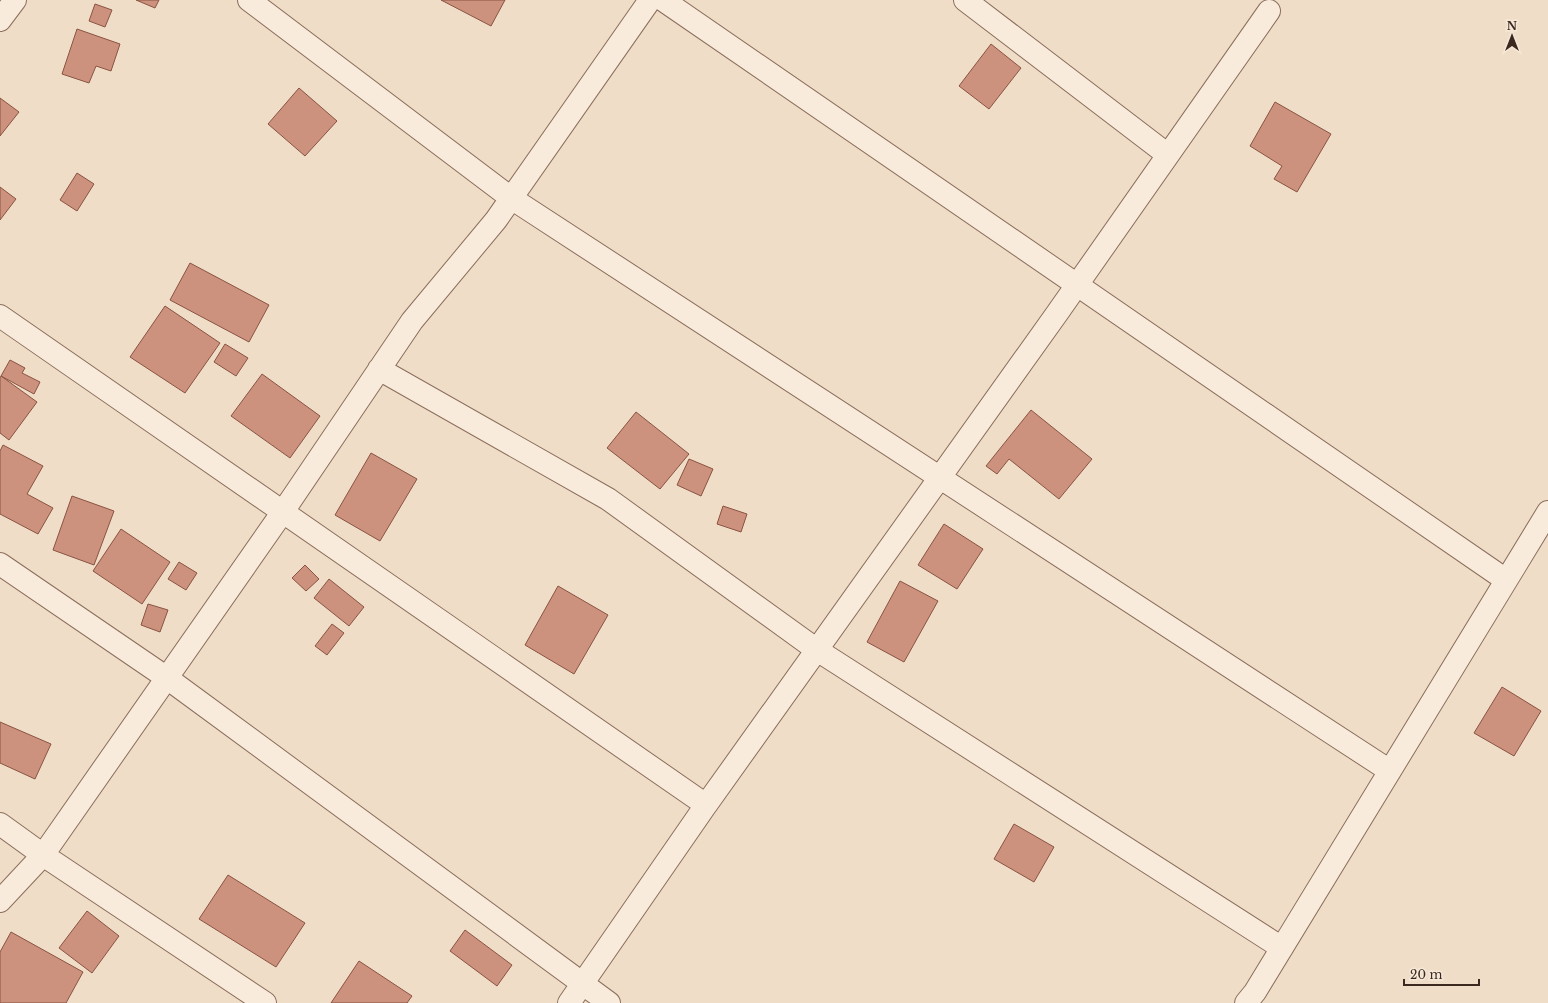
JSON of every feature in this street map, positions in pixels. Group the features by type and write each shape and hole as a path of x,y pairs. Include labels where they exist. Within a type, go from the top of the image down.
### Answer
{"street":[{"path":"0,20 15,0"},
{"path":"249,0 511,198 1390,771"},
{"path":"0,901 43,855 282,513 412,321 496,220 650,0"},
{"path":"663,0 1506,580"},
{"path":"965,0 1168,155"},
{"path":"569,1003 706,805 940,478 1269,12"},
{"path":"0,316 282,513 706,805"},
{"path":"380,369 608,499 817,650 1282,948"},
{"path":"1246,1003 1255,992 1548,512"},
{"path":"0,564 167,678 609,1003"},
{"path":"0,824 43,855 265,1003"}],"building":[{"path":"136,0 159,0 155,8"},
{"path":"441,0 505,0 491,26"},
{"path":"95,4 112,10 105,27 89,21"},
{"path":"77,29 120,44 111,71 96,66 89,83 62,74"},
{"path":"991,44 1021,68 989,109 959,86"},
{"path":"299,88 337,121 305,156 268,124"},
{"path":"0,98 19,112 0,136"},
{"path":"1275,102 1331,134 1297,192 1274,179 1282,166 1250,146"},
{"path":"77,173 94,184 77,211 60,200"},
{"path":"0,187 16,199 0,220"},
{"path":"190,263 269,305 249,342 170,300"},
{"path":"165,306 220,343 185,393 130,357"},
{"path":"225,344 248,358 236,376 214,362"},
{"path":"10,360 25,368 22,373 40,382 34,394 1,376"},
{"path":"262,374 320,416 290,458 231,416"},
{"path":"1,376 37,402 9,440 0,433"},
{"path":"1031,410 1092,459 1059,499 1009,459 997,474 986,466"},
{"path":"636,412 689,454 660,489 607,448"},
{"path":"3,445 43,466 27,494 53,508 38,534 0,514 0,451"},
{"path":"371,453 417,479 380,541 335,515"},
{"path":"689,459 713,469 701,496 677,485"},
{"path":"72,496 114,511 94,565 53,550"},
{"path":"723,506 747,514 741,532 717,524"},
{"path":"944,524 983,549 957,589 918,565"},
{"path":"121,529 170,562 142,604 93,571"},
{"path":"179,562 197,573 186,590 168,579"},
{"path":"305,565 319,579 306,591 292,578"},
{"path":"329,579 364,607 349,626 314,598"},
{"path":"900,581 938,601 904,662 867,642"},
{"path":"558,586 608,615 574,674 525,645"},
{"path":"148,604 168,610 160,632 141,625"},
{"path":"332,624 344,633 327,655 315,646"},
{"path":"1502,687 1541,711 1514,756 1474,733"},
{"path":"0,722 51,744 35,779 0,763"},
{"path":"1014,824 1054,847 1034,882 994,859"},
{"path":"228,875 305,923 276,967 199,919"},
{"path":"87,911 119,936 92,973 59,948"},
{"path":"465,930 512,965 497,986 450,951"},
{"path":"11,932 83,972 66,1003 0,1003 0,952"},
{"path":"359,961 412,996 407,1003 331,1003"}]}
